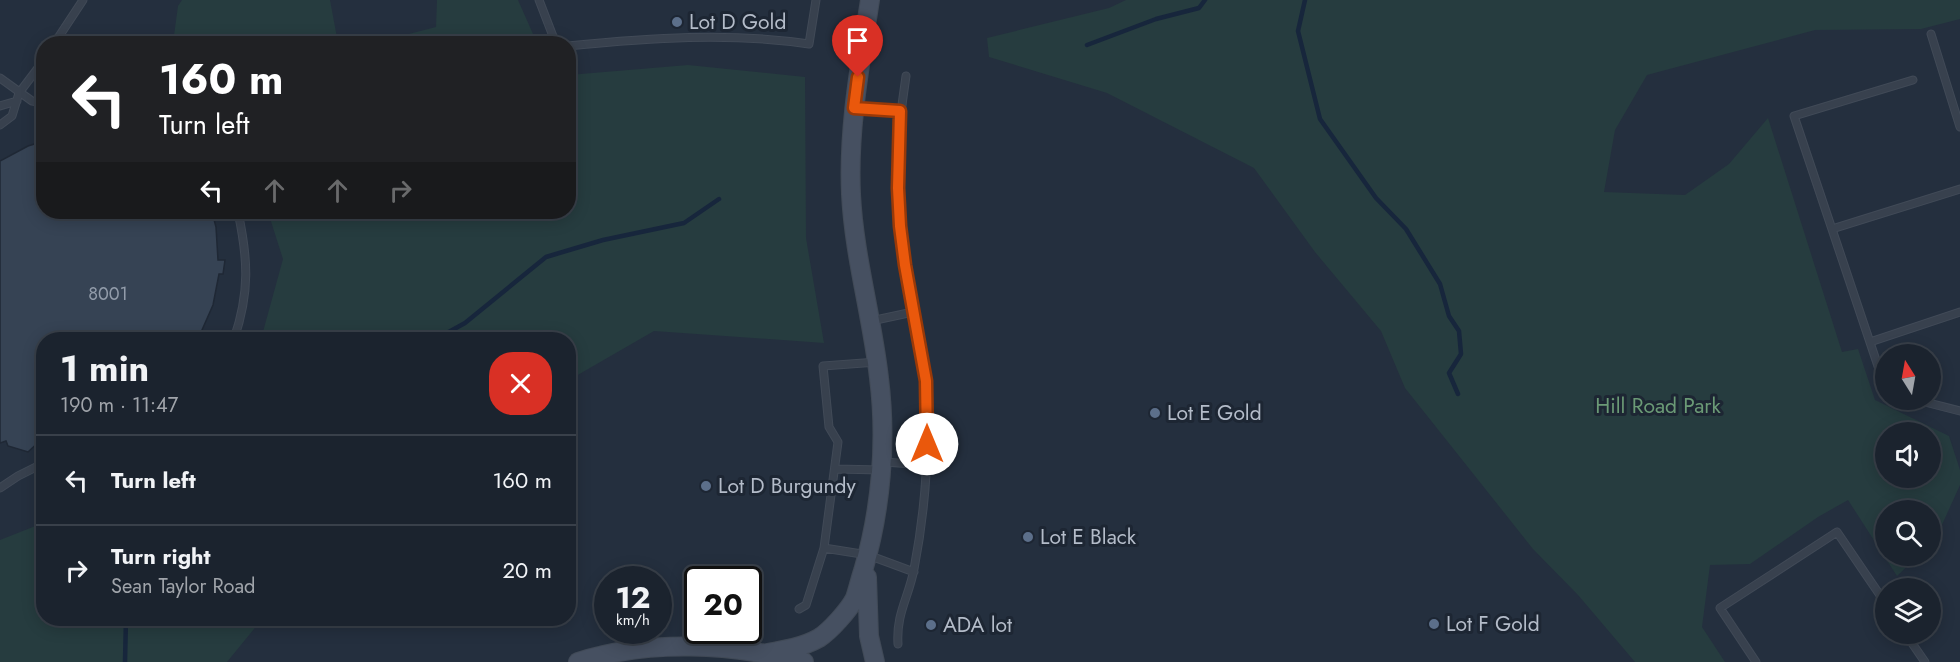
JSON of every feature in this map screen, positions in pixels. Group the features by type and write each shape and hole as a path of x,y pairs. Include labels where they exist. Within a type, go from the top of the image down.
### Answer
{"main road":[{"path":"767,652 803,645 820,637 836,622 854,599 868,555 877,510 881,466 880,391 871,321 854,239 851,192 854,108 870,0"},
{"path":"868,555 868,636 875,662"},
{"path":"578,662 622,652 662,647 723,648 767,652 804,662"}],"lane":[{"path":"59,36 83,0"},
{"path":"539,0 553,36"},
{"path":"576,45 660,38 731,37 809,44 816,0"},
{"path":"1931,34 1960,127"},
{"path":"0,125 12,116 18,97 36,71"},
{"path":"898,644 897,627 914,572 927,465 926,381 904,256 898,188 900,111 906,76"},
{"path":"0,78 18,97 36,102"},
{"path":"1875,357 1794,116 1913,80"},
{"path":"0,106 18,97"},
{"path":"854,108 900,111"},
{"path":"1832,229 1960,189"},
{"path":"236,332 247,289 244,242 239,219"},
{"path":"871,321 913,312"},
{"path":"1870,342 1960,312"},
{"path":"799,609 806,605 824,548 836,469 838,442 829,427 823,366 877,362"},
{"path":"1941,406 1960,411"},
{"path":"836,469 927,465"},
{"path":"0,488 36,467"},
{"path":"1756,662 1720,608 1837,532 1875,588"},
{"path":"824,548 868,555 914,572"},
{"path":"1913,644 1925,662"}],"green space":[{"path":"182,0 330,0 337,36 174,36 178,6"},
{"path":"437,0 518,0 534,36 401,36 436,27"},
{"name":"Hill Road Park","path":"1126,0 1960,0 1960,19 1921,29 1815,30 1647,75 1615,130 1604,192 1685,195 1729,164 1768,118 1842,352 1858,349 1875,400 1875,410 1896,410 1920,422 1875,422 1875,488 1941,488 1941,432 1949,436 1960,470 1960,485 1941,527 1941,500 1875,500 1875,542 1848,500 1818,517 1750,564 1710,565 1702,627 1725,662 1635,662 1578,595 1533,549 1405,388 1381,331 1315,252 1254,168 1107,93 989,57 987,38 1109,8"},
{"path":"688,65 805,77 806,238 824,343 654,331 576,376 576,332 263,332 283,259 270,219 576,219 576,74"},
{"path":"36,526 36,626 256,626 227,662 0,662 0,540"},
{"path":"1891,566 1907,566 1897,576"}],"building":[{"path":"36,144 36,219 214,219 218,260 225,260 223,274 219,274 213,305 201,332 36,332 36,444 28,452 8,446 6,441 0,443 0,161"}],"waterway":[{"path":"1087,45 1156,19 1199,8 1205,0"},
{"path":"1305,0 1298,31 1320,119 1376,198 1406,229 1440,284 1449,316 1459,331 1461,354 1449,373 1458,394"},
{"path":"449,332 465,323 546,257 603,240 684,223 719,199"},
{"path":"125,662 126,626"}],"place":[{"name":"Lot D Gold","path":"677,22"},
{"name":"Lot E Gold","path":"1155,413"},
{"name":"Lot D Burgundy","path":"706,486"},
{"name":"Lot E Black","path":"1028,537"},
{"name":"Lot F Gold","path":"1434,624"},
{"name":"ADA lot","path":"931,625"}],"route":[{"path":"858,77 854,108 900,111 898,188 900,226 926,381 927,444"}]}
